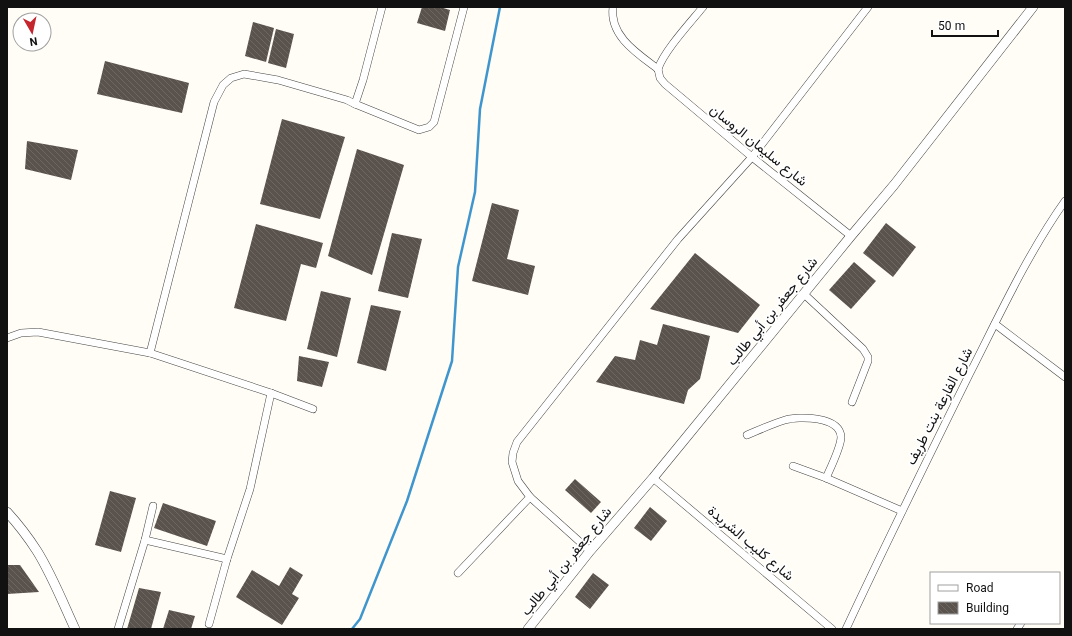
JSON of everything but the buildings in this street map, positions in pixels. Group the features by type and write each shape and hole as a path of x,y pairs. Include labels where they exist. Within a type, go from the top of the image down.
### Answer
{"street":[{"path":"355,104 363,80 382,7"},
{"path":"150,353 214,102 223,86 231,78 244,74 278,80 346,100 419,130 429,127 434,122 464,7"},
{"path":"613,7 614,23 618,33 636,53 658,69 660,62 667,52 703,7"},
{"path":"590,551 530,497 518,481 512,462 513,453 517,442 678,239 752,157 868,7"},
{"name":"شارع جعفر بن أبي طالب","path":"528,629 590,551 653,478 894,185 1033,7"},
{"name":"شارع سليمان الروسان","path":"658,69 660,78 665,84 752,157 851,236"},
{"name":"شارع الفارعة بنت طريف","path":"846,629 902,510 995,324 1049,225 1065,200"},
{"path":"804,294 863,349 868,357 868,361 852,402"},
{"path":"995,324 1065,376"},
{"path":"7,338 21,333 38,332 150,353 313,408"},
{"path":"210,624 227,559 250,489 271,393"},
{"path":"747,435 785,420 800,418 818,419 835,425 839,429 841,437 840,444 826,478"},
{"path":"793,466 826,478 902,510"},
{"name":"شارع كليب الشريدة","path":"653,478 832,629"},
{"path":"458,573 530,497"},
{"path":"118,629 145,540 153,506"},
{"path":"7,512 37,552 52,579 75,629"},
{"path":"145,540 227,559"}],"waterway":[{"path":"352,629 360,619 407,501 452,361 458,267 475,192 480,109 500,7"}]}
